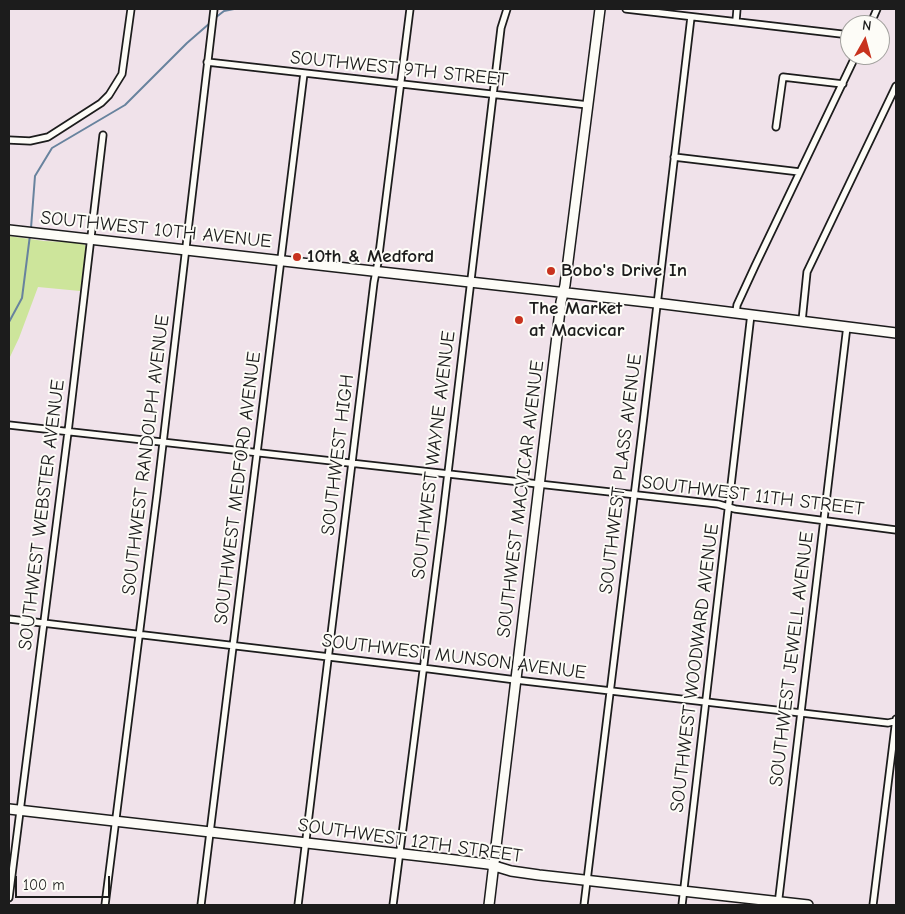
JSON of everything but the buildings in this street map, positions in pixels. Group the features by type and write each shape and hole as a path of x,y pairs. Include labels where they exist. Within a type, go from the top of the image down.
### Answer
{"main road":[{"name":"SOUTHWEST MACVICAR AVENUE","path":"489,905 539,485 600,9"},
{"name":"SOUTHWEST 10TH AVENUE","path":"9,230 564,292 896,333"},
{"name":"SOUTHWEST 12TH STREET","path":"9,809 306,842 493,866 511,871 808,905"}],"street":[{"path":"9,140 30,141 48,137 101,103 109,95 122,74 132,9"},
{"name":"SOUTHWEST RANDOLPH AVENUE","path":"105,905 163,443 214,9"},
{"name":"SOUTHWEST HIGH","path":"298,905 410,9"},
{"name":"SOUTHWEST WAYNE AVENUE","path":"393,905 448,475 501,28 507,9"},
{"path":"626,9 840,34"},
{"path":"736,22 737,9"},
{"name":"SOUTHWEST PLASS AVENUE","path":"584,905 691,17"},
{"name":"SOUTHWEST 9TH STREET","path":"207,62 588,105"},
{"path":"736,312 737,305 755,266 852,65"},
{"name":"SOUTHWEST MEDFORD AVENUE","path":"201,905 304,73"},
{"path":"776,127 783,77 843,84"},
{"path":"802,321 807,272 896,86"},
{"name":"SOUTHWEST WEBSTER AVENUE","path":"9,898 68,432 102,135"},
{"path":"674,157 800,172"},
{"name":"SOUTHWEST WOODWARD AVENUE","path":"682,905 751,314"},
{"name":"SOUTHWEST JEWELL AVENUE","path":"778,903 847,326"},
{"name":"SOUTHWEST 11TH STREET","path":"9,425 718,504 728,507 896,530"},
{"name":"SOUTHWEST MUNSON AVENUE","path":"9,619 888,723 896,721"},
{"path":"873,905 896,717"}],"green space":[{"path":"9,236 44,241 81,243 85,245 86,249 80,291 38,287 9,359"}],"waterway":[{"path":"215,18 224,11 234,9"},
{"path":"31,228 35,176 52,148 125,105 187,43 210,23"},
{"path":"9,322 22,298 30,235"}],"place":[{"name":"10th & Medford","path":"297,257"},
{"name":"Bobo's Drive In","path":"551,271"},
{"name":"The Market at Macvicar","path":"519,320"}]}
